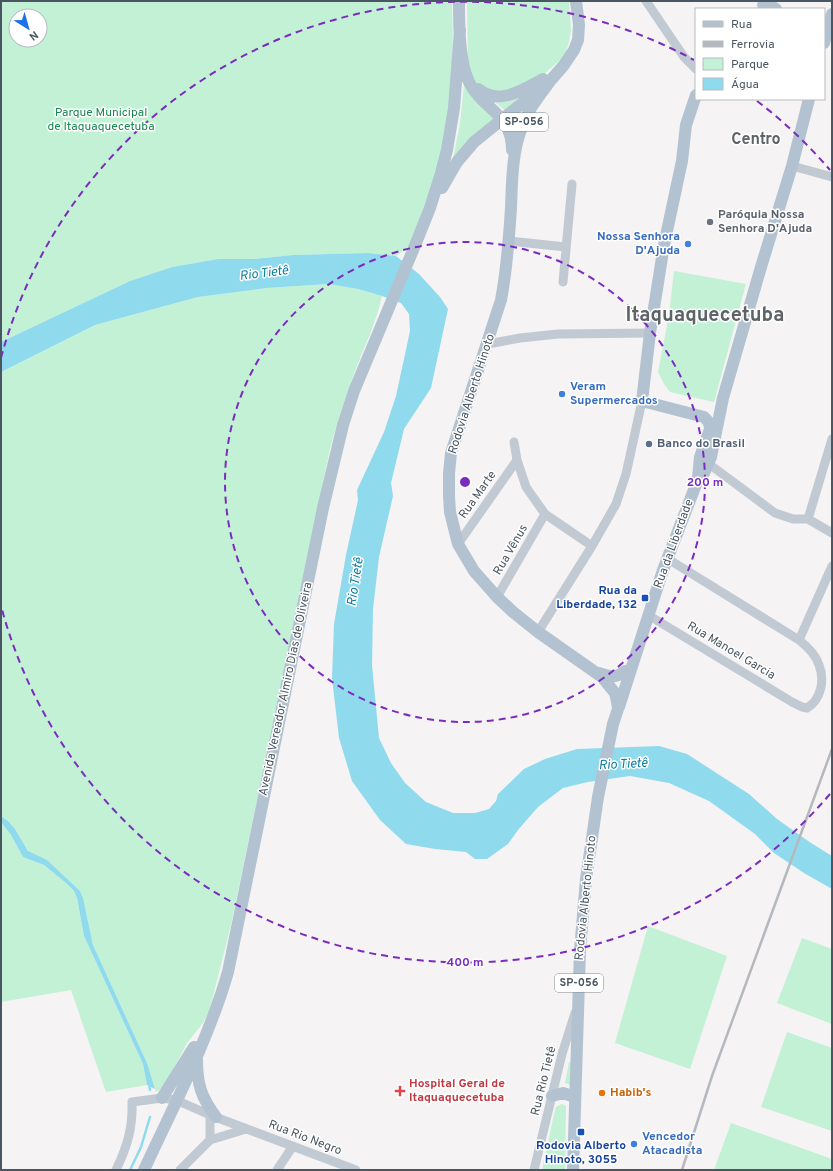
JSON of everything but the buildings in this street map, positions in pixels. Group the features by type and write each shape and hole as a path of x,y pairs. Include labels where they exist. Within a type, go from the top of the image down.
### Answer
{"main road":[{"name":"Rodovia Alberto Hinoto","path":"459,1 460,30 464,66 469,82 475,91 502,119 510,130 512,146 512,171 509,241 505,284 502,300 488,344 458,428 451,453 449,473 450,512 458,544 474,571 497,597 538,632 597,672 615,693 618,709 598,797 586,879 580,950 573,1170"},
{"name":"SP-056","path":"551,80 564,65 574,50 578,40 579,25 576,1"},
{"path":"778,1 786,8"},
{"path":"762,5 770,5 774,8"},
{"path":"825,37 832,14"},
{"name":"Avenida Vereador Almiro Dias de Oliveira","path":"144,1170 197,1055 228,972 323,508 343,426 352,398 430,208 441,173 452,126 460,30"},
{"path":"469,82 490,96 505,96 521,90 564,65"},
{"name":"Rodovia Alberto Hinoto","path":"512,171 519,137 525,120 537,98 551,80"},
{"name":"Avenida Vereador Almiro Dias de Oliveira","path":"430,208 457,162 474,142 551,80"},
{"path":"695,98 686,125 682,161 664,245 650,333 642,401 704,417 710,424 710,440 706,456 709,464"},
{"name":"Rua da Liberdade","path":"618,709 648,615 668,559 697,482 709,464 714,447 723,398 760,266 792,166 806,100"},
{"path":"474,142 487,135 498,133 507,138 512,146"},
{"path":"704,417 715,410 723,398"},
{"path":"697,482 700,457 709,434"},
{"name":"Rua da Liberdade","path":"615,693 633,651 640,639"},
{"path":"597,672 614,677 625,671"},
{"name":"Rodovia Alberto Hinoto","path":"613,727 613,706 615,693"},
{"path":"162,1098 213,1015"},
{"path":"197,1055 197,1076 200,1089 213,1116"},
{"path":"552,1096 563,1093 575,1097"}],"street":[{"path":"646,1 684,57 695,68"},
{"path":"792,166 832,177"},
{"path":"563,282 572,184"},
{"path":"509,241 566,247"},
{"path":"488,344 520,338 558,334 650,333"},
{"path":"538,632 592,546 616,504 621,490 642,401"},
{"path":"808,519 832,439"},
{"path":"514,442 516,460 526,487 545,514 592,546"},
{"name":"Rua Marte","path":"458,544 516,460"},
{"path":"709,464 775,513 793,519 808,519 832,533"},
{"name":"Rua Vênus","path":"497,597 545,514"},
{"path":"668,559 799,640 832,566"},
{"name":"Rua Manoel Garcia","path":"648,615 806,708 815,702 821,685 820,665 814,654 799,640"},
{"name":"Rua Rio Tietê","path":"534,1170 562,1054 579,998"},
{"name":"Rua Rio Negro","path":"116,1170 125,1150 132,1127 132,1102 162,1098 176,1100 213,1116 356,1170"},
{"path":"210,1140 213,1116"},
{"path":"180,1170 210,1140 246,1128"},
{"path":"276,1170 293,1146"}],"green space":[{"name":"Parque Municipal de Itaquaquecetuba","path":"1,1 452,1 453,29 451,84 444,139 438,167 430,193 412,241 408,247 396,256 368,253 293,255 254,259 218,259 172,267 130,281 1,342"},
{"path":"467,1 569,1 571,30 565,54 545,73 513,90 484,91 473,79 468,63"},
{"path":"464,85 500,118 452,164 460,123"},
{"path":"519,98 507,112 496,103 510,101"},
{"path":"674,271 746,284 714,402 670,392 658,372 669,315"},
{"path":"328,284 358,289 382,296 380,306 355,371 338,420 330,449 231,925 209,1012 203,1023 187,1043 164,1087 156,1092 147,1063 93,945 80,891 28,851 15,829 1,816 1,372 95,325 198,297 267,288"},
{"path":"1,822 11,835 23,857 44,865 74,891 77,898 84,936 143,1064 147,1085 106,1092 71,990 1,1002"},
{"path":"648,926 727,956 690,1069 615,1043"},
{"path":"802,938 832,949 832,1024 777,1003"},
{"path":"787,1032 832,1048 832,1131 761,1107"},
{"path":"569,1062 571,1062 570,1085 565,1083"},
{"path":"562,1104 566,1106 565,1170 542,1170 556,1107"},
{"path":"731,1123 832,1159 832,1170 714,1170"}],"water":[{"name":"Rio Tietê","path":"368,253 396,256 419,274 440,297 448,309 431,388 404,429 391,483 393,496 379,557 373,609 372,665 379,738 391,763 405,783 426,802 453,813 475,813 489,809 496,801 498,794 524,769 545,759 577,749 659,746 687,754 749,794 777,819 832,856 832,889 774,853 755,834 709,801 669,783 630,776 588,782 563,788 538,807 508,844 487,859 475,859 466,852 406,844 380,820 352,781 339,738 332,678 334,624 346,555 358,500 357,490 384,432 396,396 410,331 409,314 401,303 358,289 328,284 267,288 198,297 95,325 1,372 1,342 130,281 172,267 218,259 254,259 293,255"},
{"path":"1,816 15,829 28,851 47,860 80,891 83,898 93,945 147,1063 155,1089 147,1085 143,1064 84,936 77,898 74,891 44,865 23,857 11,835 1,822"}],"waterway":[{"path":"149,1083 150,1090"},
{"path":"130,1170 141,1147 150,1117"}],"railway":[{"path":"682,1170 712,1076 832,749"}],"place":[{"name":"Paróquia Nossa Senhora D'Ajuda","path":"710,222"},
{"name":"Nossa Senhora D'Ajuda","path":"688,244"},
{"name":"Veram Supermercados","path":"562,394"},
{"name":"Banco do Brasil","path":"649,444"},
{"name":"Rua da Liberdade, 132","path":"645,598"},
{"name":"Hospital Geral de Itaquaquecetuba","path":"400,1091"},
{"name":"Habib's","path":"602,1093"},
{"name":"Rodovia Alberto Hinoto, 3055","path":"581,1132"},
{"name":"Vencedor Atacadista","path":"634,1144"}],"district":[{"name":"Centro","path":"756,140"},
{"name":"Itaquaquecetuba","path":"705,316"}]}
